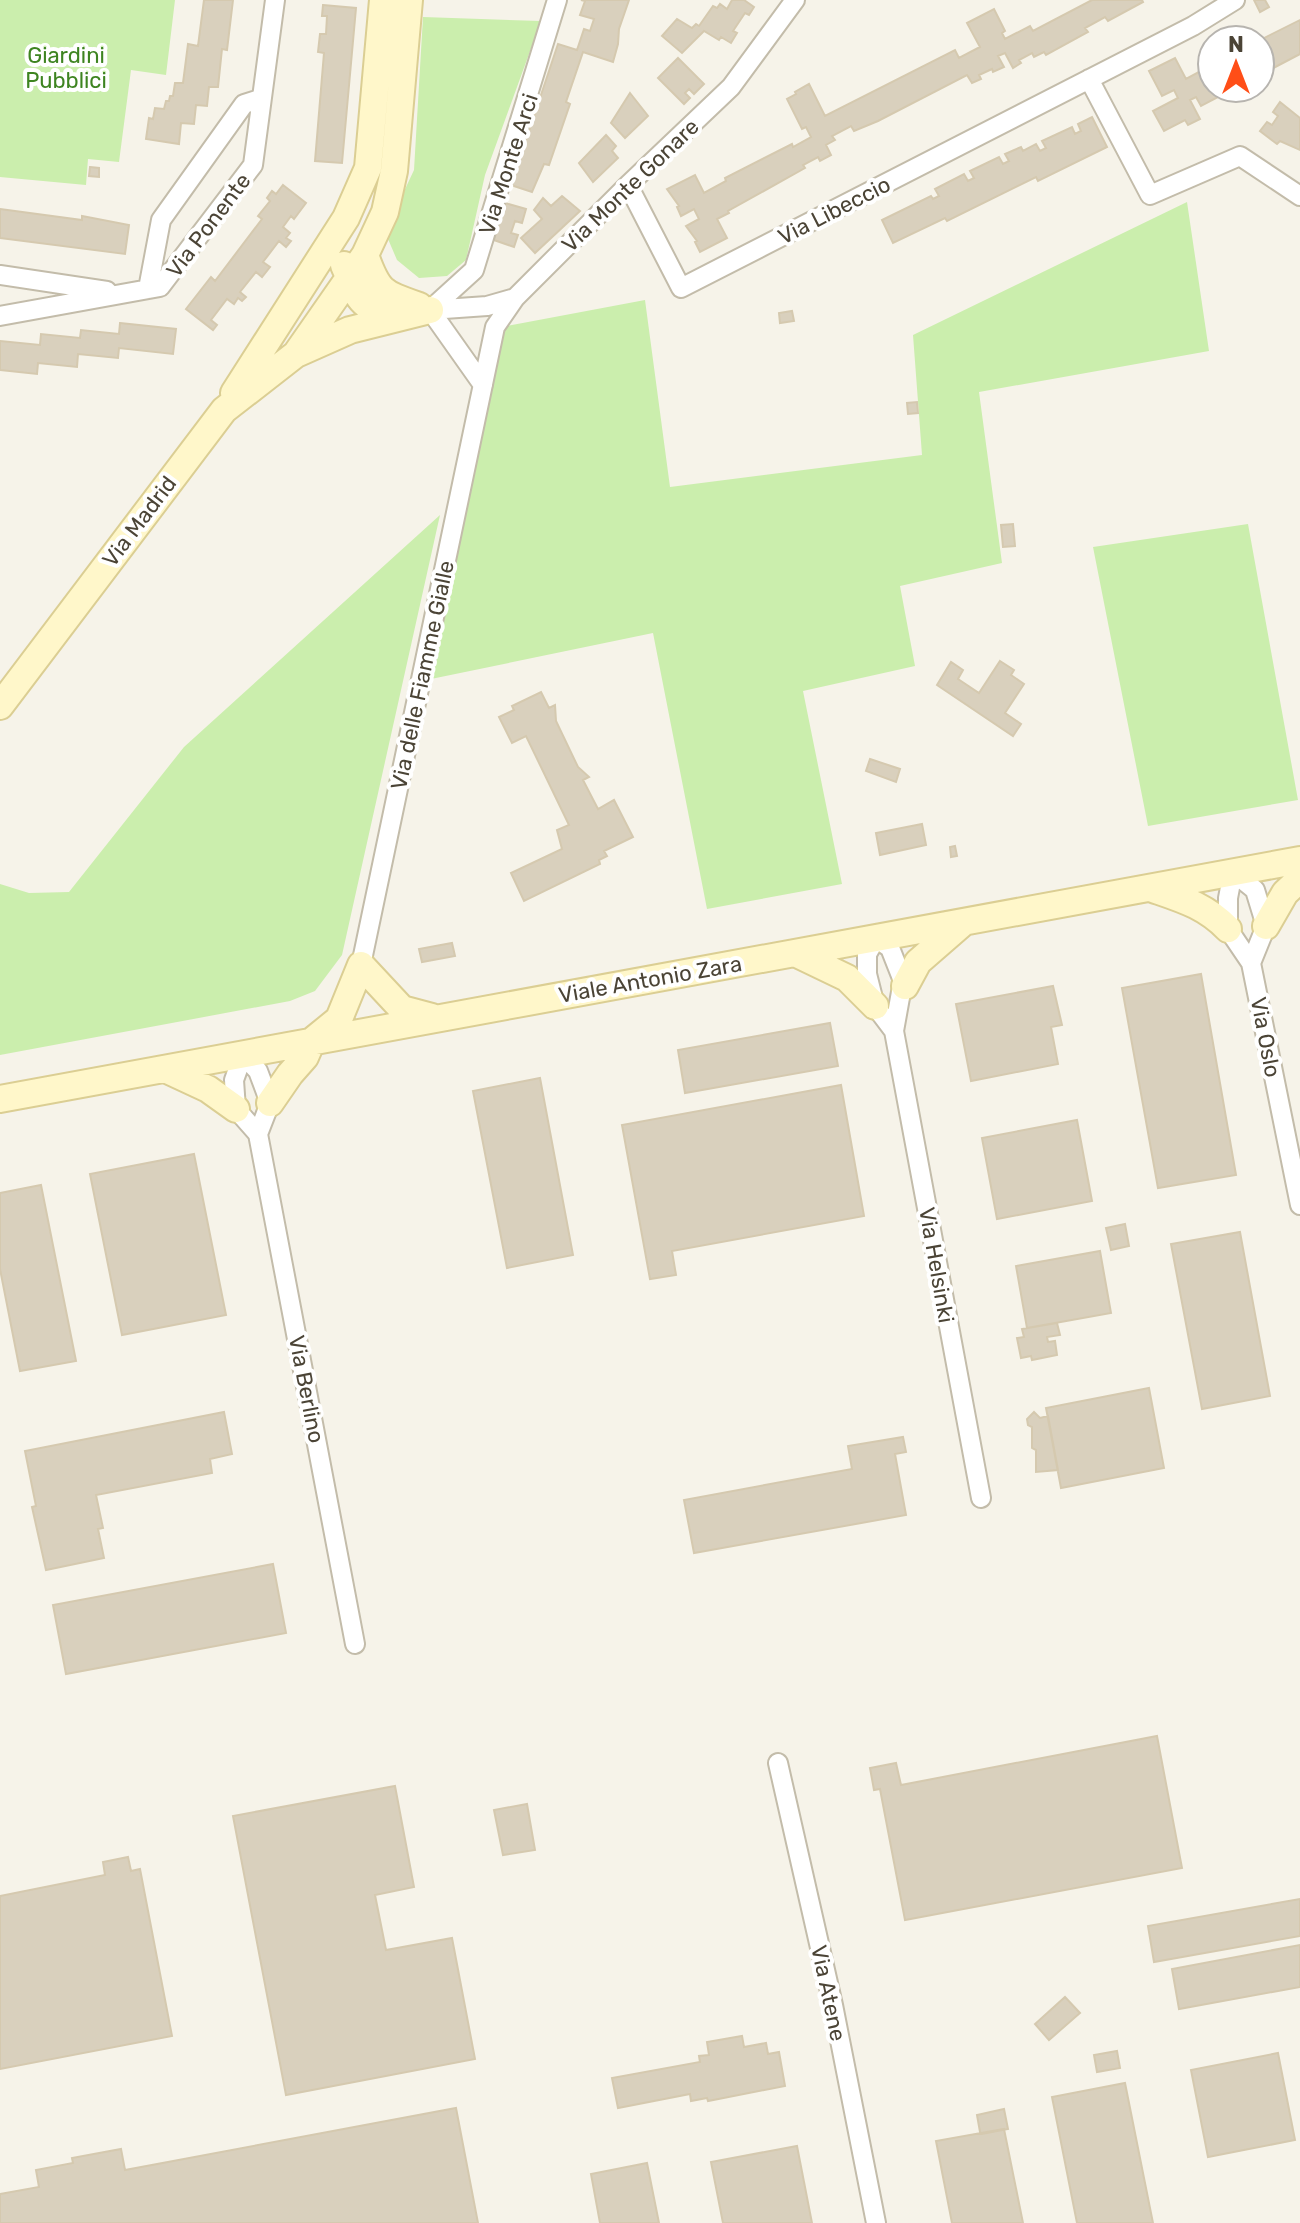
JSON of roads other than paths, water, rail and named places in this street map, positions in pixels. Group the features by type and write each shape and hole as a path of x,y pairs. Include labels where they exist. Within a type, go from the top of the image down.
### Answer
{"main road":[{"path":"383,0 367,201 342,260 355,293 364,306 388,314 430,310"},
{"path":"296,354 365,255 385,212 394,171 409,0"},
{"path":"224,410 346,218 368,168"},
{"path":"365,255 375,283 389,296 430,310"},
{"path":"260,353 323,280 349,278"},
{"path":"296,354 350,330 430,310"},
{"name":"Via Madrid","path":"0,706 224,410 296,354"},
{"name":"Viale Antonio Zara","path":"0,1099 1300,860"},
{"path":"1266,926 1285,893 1300,879"},
{"path":"1149,888 1195,904 1214,914 1228,929"},
{"path":"905,986 918,962 965,922"},
{"path":"795,953 847,978 875,1006"},
{"path":"270,1103 305,1057 312,1041 339,1019 361,965 402,1009 437,1018"},
{"path":"165,1069 208,1089 236,1109"}],"street":[{"name":"Via Ponente","path":"0,316 160,287 253,165 275,0"},
{"name":"Via Monte Arci","path":"430,310 474,270 557,0"},
{"name":"Via Monte Gonare","path":"515,298 731,87 795,0"},
{"name":"Via Libeccio","path":"628,185 681,288 1193,26 1235,0"},
{"path":"1089,79 1150,195 1240,156 1300,196"},
{"path":"148,289 161,220 244,104 260,99"},
{"path":"0,275 122,293"},
{"path":"430,310 487,306 515,298"},
{"name":"Via delle Fiamme Gialle","path":"361,965 495,327 515,298"},
{"path":"430,310 483,385"},
{"path":"1228,929 1228,898 1233,872 1255,890 1266,926 1251,963"},
{"name":"Via Oslo","path":"1228,929 1251,963 1300,1205"},
{"path":"876,938 890,948 905,986"},
{"name":"Via Helsinki","path":"876,938 867,954 875,1006 894,1031"},
{"name":"Via Helsinki","path":"905,986 901,992 894,1031 981,1498"},
{"path":"243,1055 258,1071 270,1103 258,1134 236,1109 234,1080 243,1055"},
{"name":"Via Berlino","path":"258,1134 355,1644"},
{"name":"Via Atene","path":"778,1763 833,2005 876,2223"}],"park label":[{"name":"Giardini Pubblici","path":"66,68"}]}
